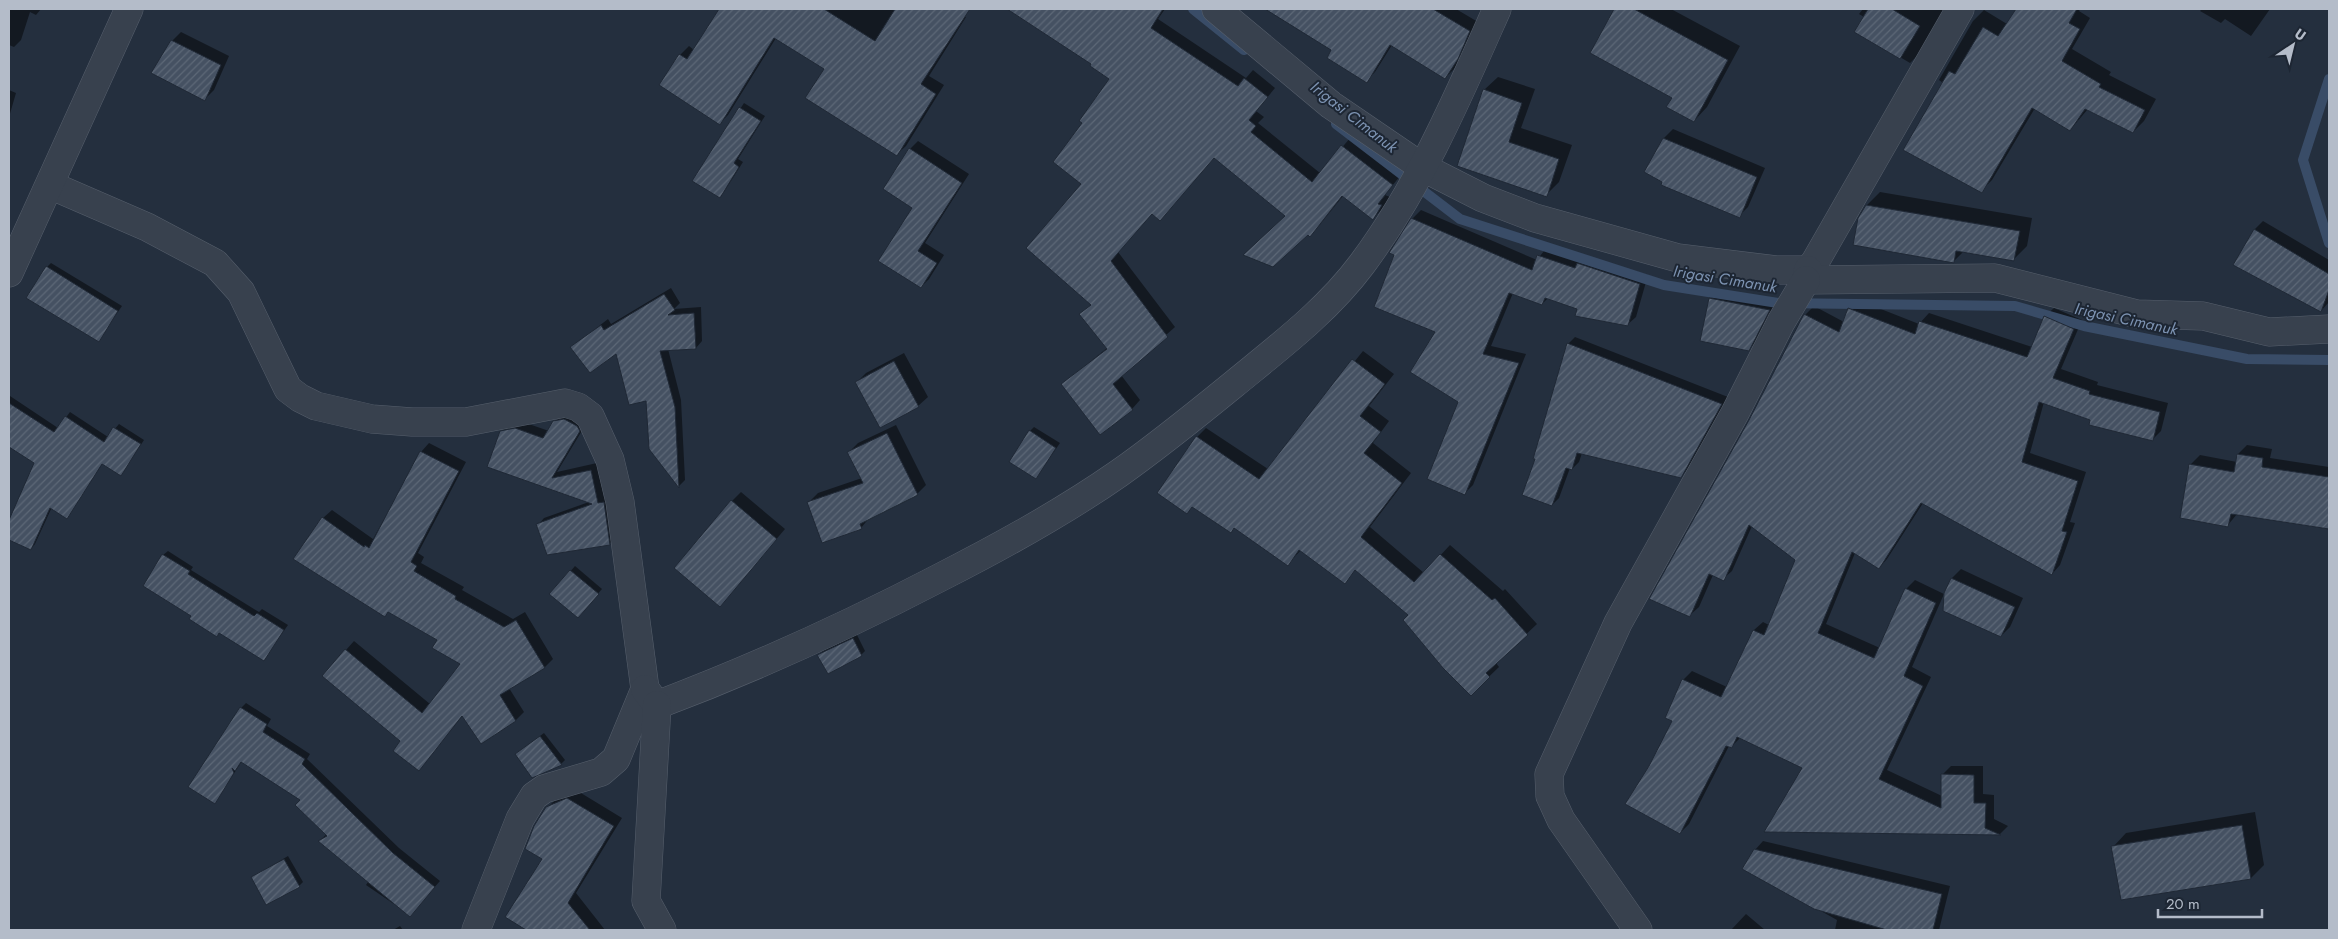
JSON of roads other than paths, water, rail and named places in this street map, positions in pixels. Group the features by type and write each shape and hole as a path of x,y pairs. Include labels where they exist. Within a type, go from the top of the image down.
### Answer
{"street":[{"path":"9,273 129,9"},
{"path":"1216,9 1332,105 1420,173 1535,218 1678,258 1776,270 1804,281 1995,278 2137,314 2203,316 2270,332 2329,329"},
{"path":"476,930 520,819 534,796 544,789 601,772 616,759 651,697 778,657 860,619 1016,539 1116,475 1184,424 1298,332 1344,286 1362,264 1396,213 1420,173 1466,79 1497,9"},
{"path":"1638,930 1561,820 1550,796 1549,774 1618,623 1735,413 1804,281 1960,9"},
{"path":"50,185 147,227 215,263 241,292 288,389 316,406 372,419 412,422 466,422 565,403 578,406 590,416 610,460 620,502 651,697 646,901 662,930"}],"waterway":[{"name":"Irigasi Cimanuk","path":"1193,9 1244,50"},
{"path":"2329,79 2303,160 2329,243"},
{"name":"Irigasi Cimanuk","path":"1336,124 1460,219 1664,285 1778,303 2015,306 2084,326 2247,359 2329,360"}]}
